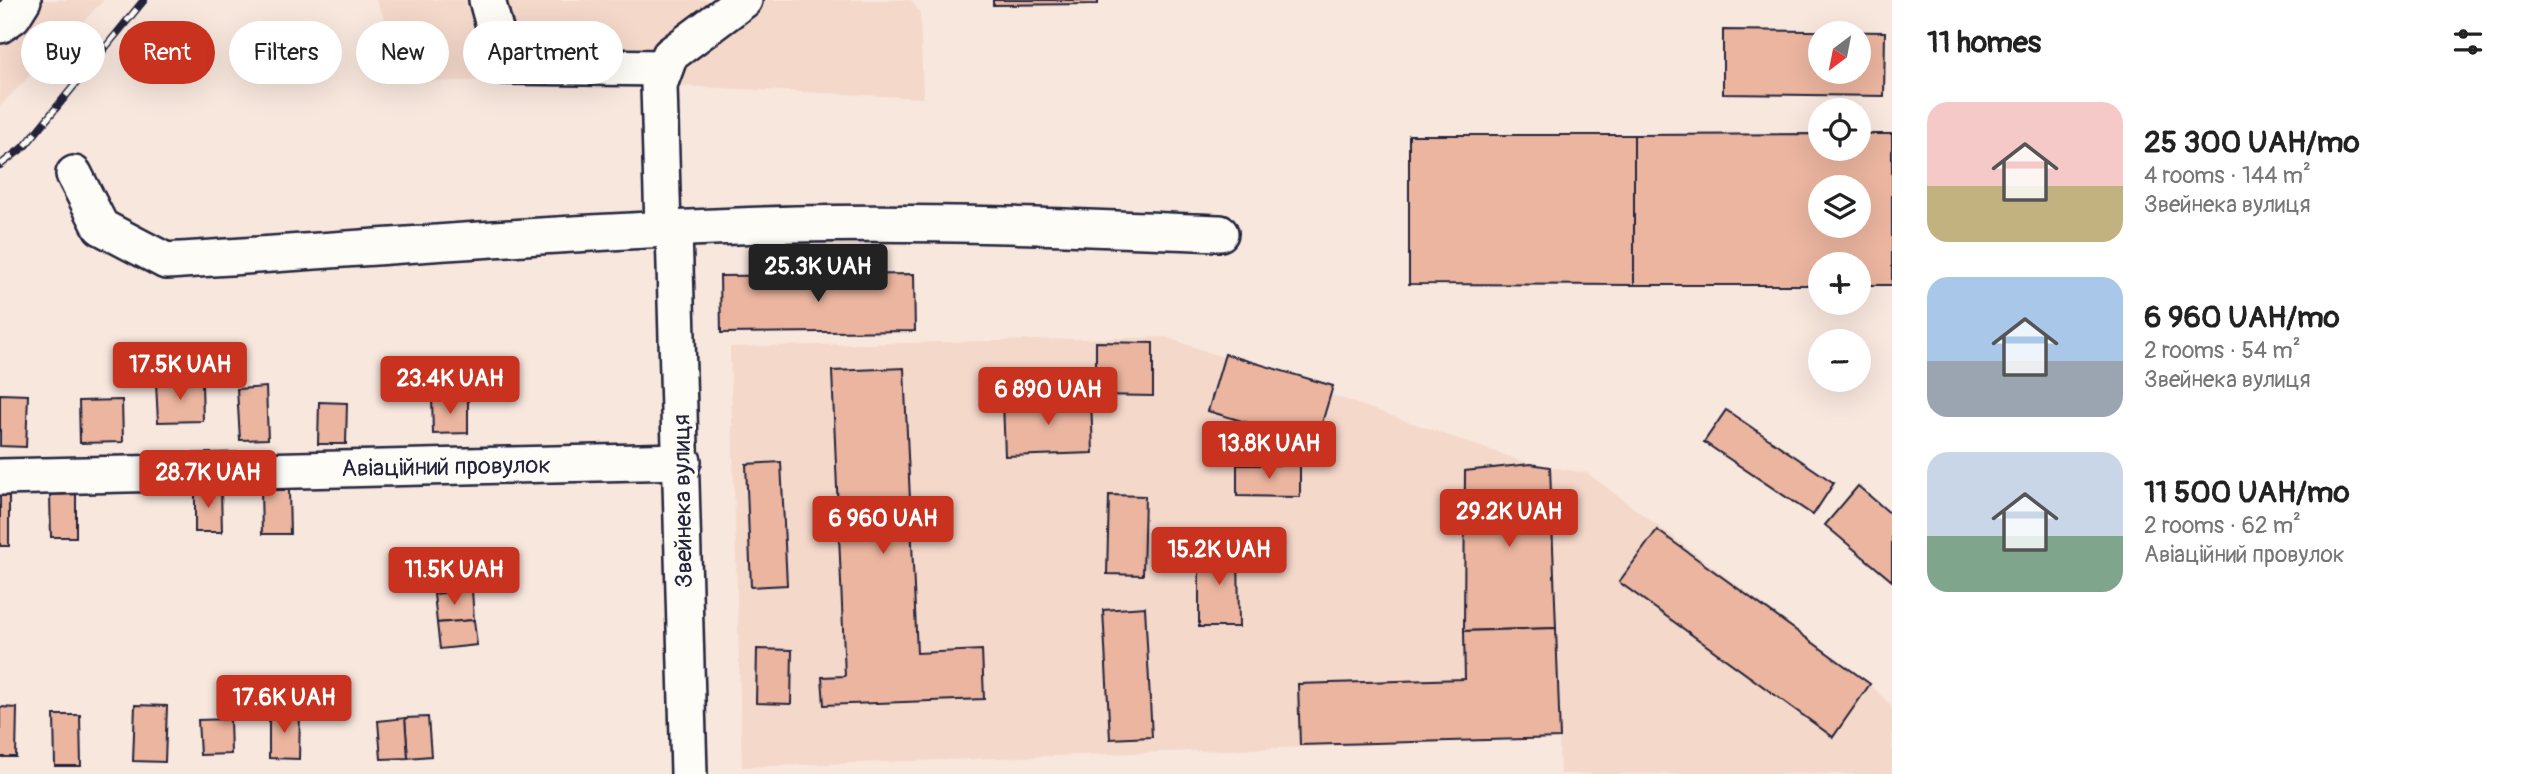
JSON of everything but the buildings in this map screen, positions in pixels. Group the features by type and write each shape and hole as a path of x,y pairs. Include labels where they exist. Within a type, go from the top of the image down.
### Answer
{"street":[{"path":"0,25 13,16 23,0"},
{"path":"487,0 505,66 665,68 670,55 744,0"},
{"name":"Звейнека вулиця","path":"665,68 659,85 683,461 689,774"},
{"path":"74,174 101,227 166,261 668,229 939,223 1220,233"},
{"name":"Авіаційний провулок","path":"0,477 683,461"}],"shaded area":[{"path":"0,0 104,0 83,21 21,21 22,84 0,106"},
{"path":"376,0 911,0 920,13 923,98 623,83 623,21 463,21 463,81 449,81 449,21 386,21"},
{"path":"1165,337 1530,464 1587,473 1870,684 1892,707 1892,774 1560,774 1559,738 742,767 730,347"}],"railway":[{"path":"0,165 25,146 144,0"}]}
